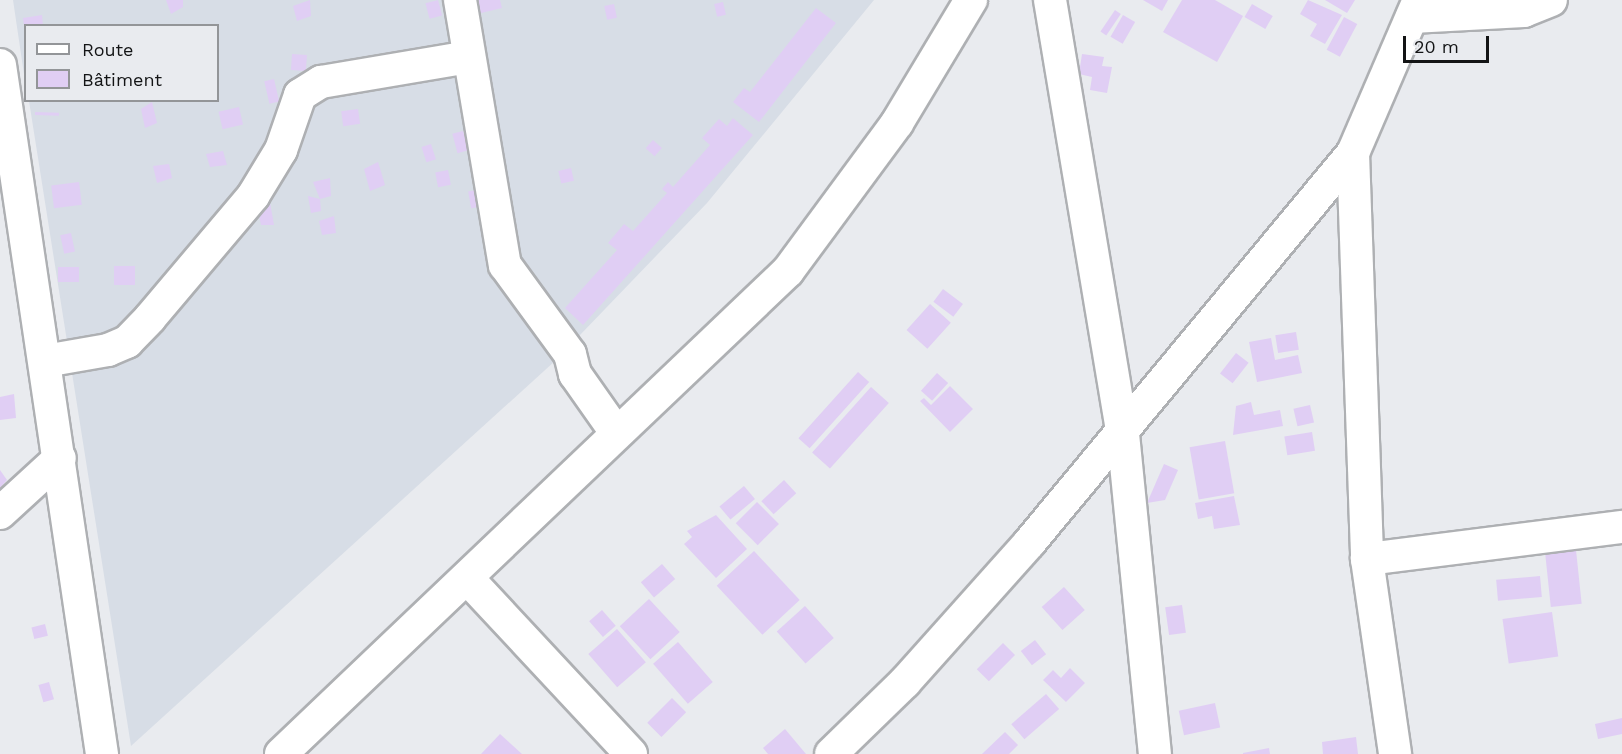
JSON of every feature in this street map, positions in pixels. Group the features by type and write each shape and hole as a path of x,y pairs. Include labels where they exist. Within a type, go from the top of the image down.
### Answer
{"street":[{"path":"460,0 505,265 570,354 575,374 615,431"},
{"path":"281,754 468,579 615,431 788,272 897,123 971,0"},
{"path":"1050,0 1123,434 1155,754"},
{"path":"831,754 906,682 1123,434 1353,153 1416,9 1503,14 1551,0"},
{"path":"45,361 108,350 127,342 253,196 281,150 300,95 321,82 469,57"},
{"path":"0,65 60,458 102,754"},
{"path":"1353,153 1367,559 1395,754"},
{"path":"0,513 60,458"},
{"path":"1367,559 1622,527"},
{"path":"468,579 631,754"}],"shaded area":[{"path":"13,0 874,0 707,203 555,361 131,746 29,102 219,102 219,24 24,24 24,74"}],"building":[{"path":"166,0 183,0 183,7 171,14"},
{"path":"310,0 311,16 297,21 293,6"},
{"path":"438,0 442,15 430,19 425,3"},
{"path":"474,0 500,0 502,8 477,14"},
{"path":"1143,0 1168,0 1162,11"},
{"path":"1182,0 1215,0 1243,16 1217,62 1163,32"},
{"path":"1308,0 1342,15 1325,44 1310,36 1317,24 1300,14"},
{"path":"1325,0 1355,0 1347,13"},
{"path":"723,2 726,15 717,17 714,4"},
{"path":"614,4 617,18 607,20 604,6"},
{"path":"1252,4 1273,16 1265,29 1244,17"},
{"path":"816,8 836,23 759,122 733,102 744,88 750,92"},
{"path":"1115,10 1121,14 1106,35 1100,32"},
{"path":"42,15 43,24 24,24 24,26 23,18"},
{"path":"1123,15 1135,22 1123,44 1110,37"},
{"path":"1344,17 1357,24 1340,57 1327,50"},
{"path":"292,54 307,55 306,71 291,70"},
{"path":"1082,54 1104,57 1102,66 1112,67 1107,93 1090,90 1092,77 1079,74"},
{"path":"274,79 279,101 269,104 264,81"},
{"path":"152,102 157,123 145,128 141,109"},
{"path":"239,107 243,125 223,129 219,112"},
{"path":"358,109 360,124 343,126 341,111"},
{"path":"35,112 59,113 59,116 35,115"},
{"path":"733,118 753,135 583,325 565,308 617,250 608,243 624,224 633,231 667,193 662,189 668,182 673,187 710,145 702,138 719,119 727,126"},
{"path":"463,131 468,150 458,153 452,134"},
{"path":"653,140 662,148 655,156 646,148"},
{"path":"431,144 436,159 426,162 421,147"},
{"path":"223,151 227,165 210,167 206,154"},
{"path":"378,162 385,185 370,191 364,169"},
{"path":"169,164 172,178 157,183 153,166"},
{"path":"571,168 574,181 561,184 558,171"},
{"path":"448,170 451,185 438,187 435,172"},
{"path":"330,178 331,196 320,199 313,182"},
{"path":"79,182 82,205 54,208 51,185"},
{"path":"482,189 485,206 471,208 468,191"},
{"path":"308,196 320,199 321,211 311,213"},
{"path":"256,202 270,203 274,225 261,225"},
{"path":"334,216 336,233 322,235 319,221"},
{"path":"71,233 75,252 64,254 60,235"},
{"path":"114,266 135,266 135,285 114,285"},
{"path":"58,267 79,267 79,282 58,282"},
{"path":"943,289 963,304 953,317 933,302"},
{"path":"930,304 951,323 927,349 907,330"},
{"path":"1296,332 1299,350 1278,353 1275,335"},
{"path":"1271,338 1275,360 1298,355 1302,373 1257,382 1249,342"},
{"path":"1236,353 1249,363 1233,383 1220,373"},
{"path":"858,372 869,382 810,448 798,438"},
{"path":"937,373 948,383 932,401 921,391"},
{"path":"950,386 973,409 950,432 920,401 924,398 931,405"},
{"path":"871,387 889,403 830,468 812,452"},
{"path":"14,394 16,418 0,420 0,397"},
{"path":"1251,402 1254,415 1280,410 1283,426 1233,435 1236,406"},
{"path":"1310,405 1314,423 1297,426 1293,409"},
{"path":"1312,432 1315,451 1287,455 1284,436"},
{"path":"1225,441 1234,493 1199,499 1190,447"},
{"path":"1164,464 1178,470 1165,500 1147,503"},
{"path":"0,470 7,480 0,488"},
{"path":"784,480 796,493 774,514 761,501"},
{"path":"744,486 755,499 730,520 719,507"},
{"path":"1234,496 1240,525 1214,529 1212,516 1198,519 1195,503"},
{"path":"757,502 779,524 758,545 736,523"},
{"path":"716,515 747,549 716,578 684,544 692,537 687,531"},
{"path":"1576,550 1582,604 1551,607 1545,553"},
{"path":"754,551 800,600 762,635 717,586"},
{"path":"662,564 675,579 654,597 641,582"},
{"path":"1540,576 1542,597 1498,601 1496,580"},
{"path":"1064,587 1085,610 1062,630 1042,607"},
{"path":"649,599 680,632 650,659 620,626"},
{"path":"1182,605 1186,633 1169,635 1165,607"},
{"path":"805,606 834,638 806,663 777,631"},
{"path":"602,610 616,626 603,637 589,621"},
{"path":"1552,612 1558,657 1509,664 1502,619"},
{"path":"45,624 48,636 34,639 31,627"},
{"path":"617,629 646,662 617,687 588,654"},
{"path":"1035,640 1046,654 1032,665 1021,651"},
{"path":"678,642 713,682 688,704 653,664"},
{"path":"1003,643 1015,655 989,681 977,669"},
{"path":"1070,668 1085,683 1066,702 1043,680 1053,670 1061,678"},
{"path":"49,682 54,699 43,702 38,685"},
{"path":"1046,694 1059,709 1024,739 1011,724"},
{"path":"672,698 686,712 661,737 647,723"},
{"path":"1215,703 1220,727 1184,735 1179,711"},
{"path":"1622,718 1622,734 1598,739 1595,724"},
{"path":"785,729 806,754 768,754 763,748"},
{"path":"1005,732 1018,745 1009,754 982,754"},
{"path":"500,734 522,754 481,754"},
{"path":"1356,737 1358,754 1323,754 1322,742"},
{"path":"1269,748 1270,754 1243,754 1243,753"}]}
